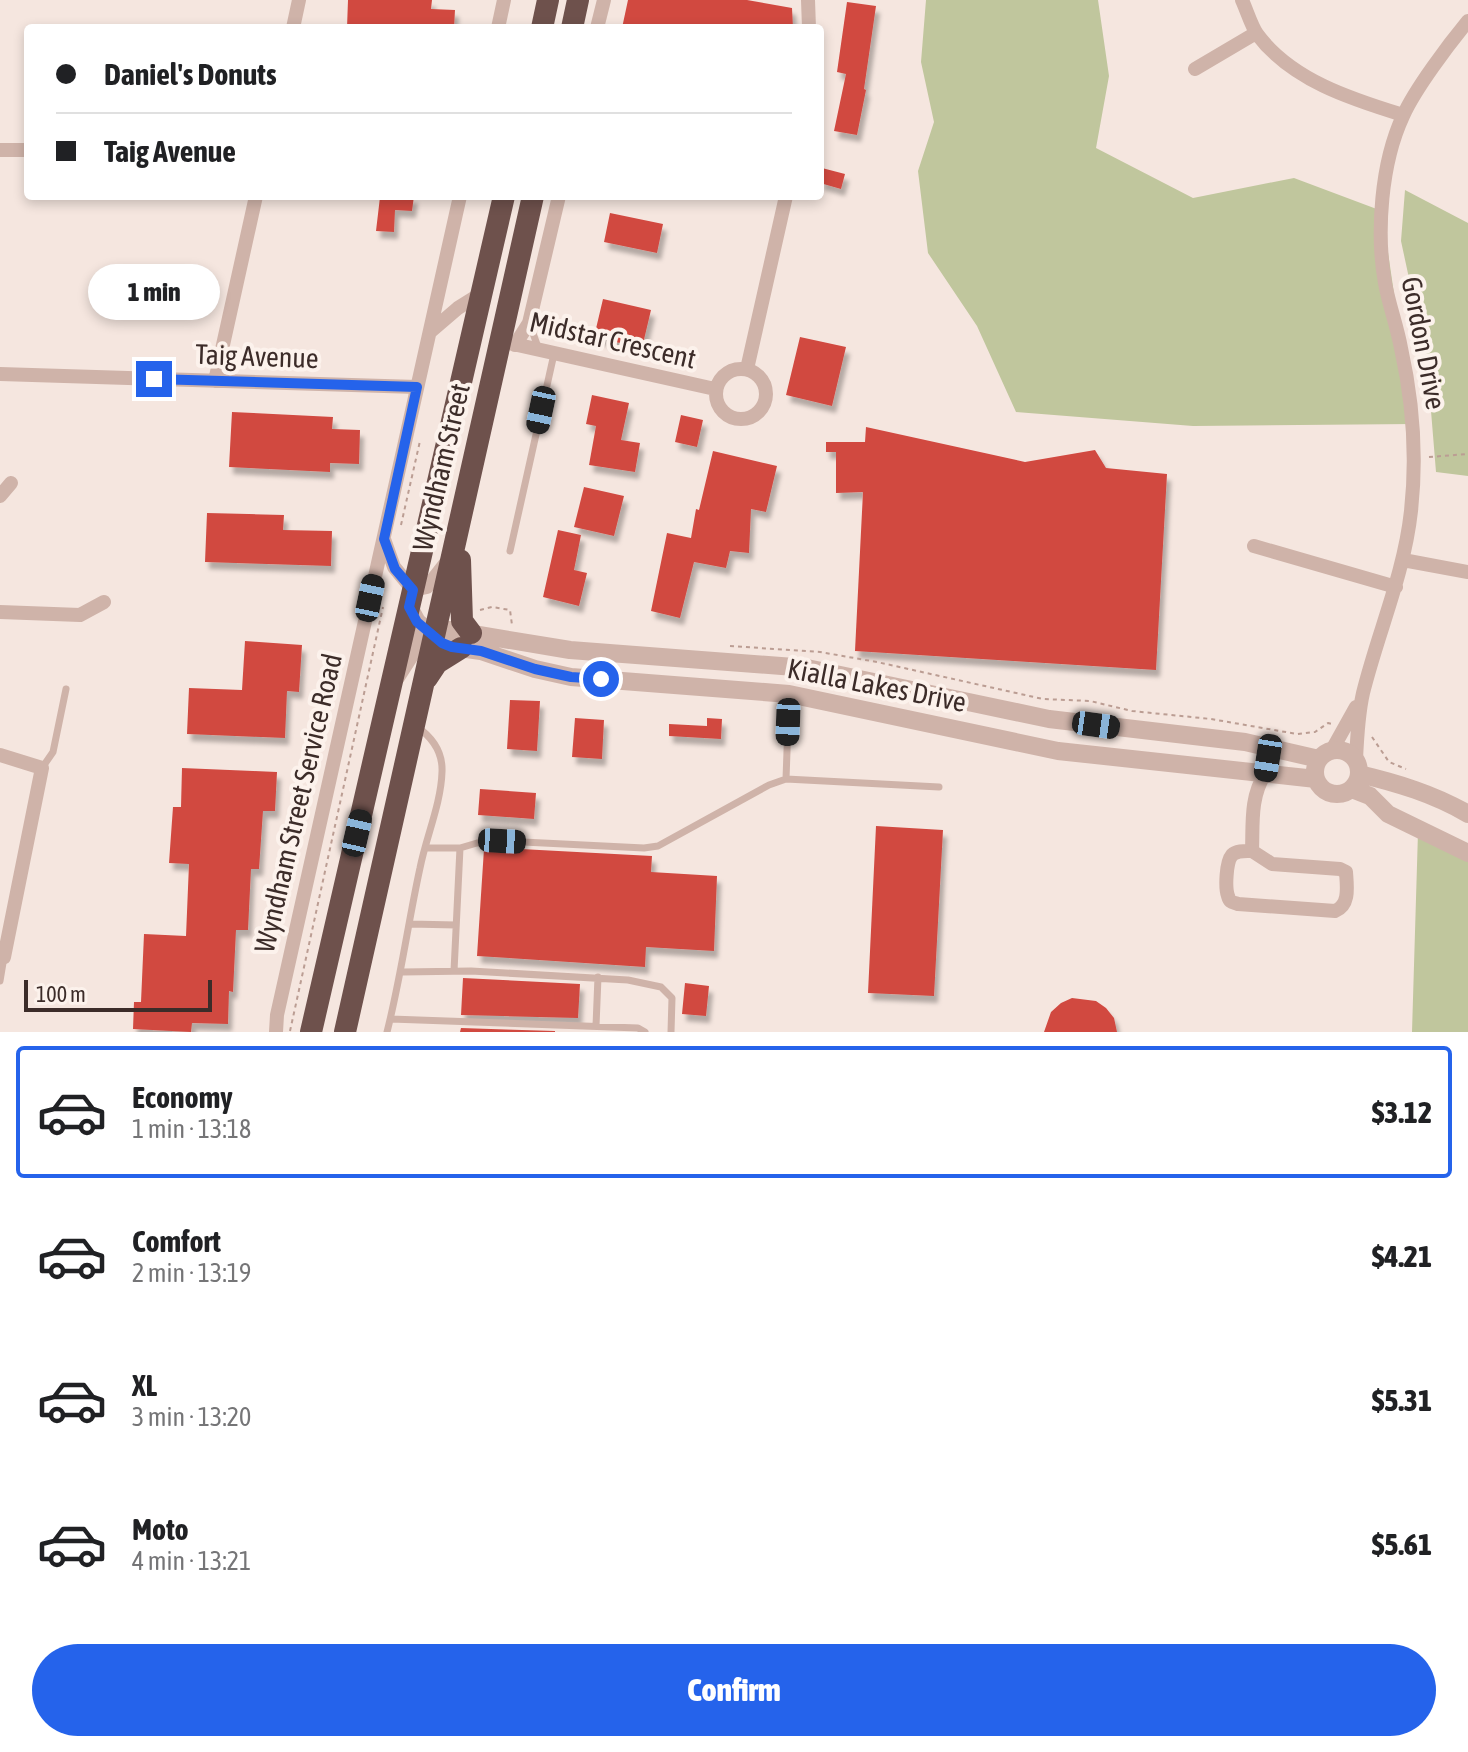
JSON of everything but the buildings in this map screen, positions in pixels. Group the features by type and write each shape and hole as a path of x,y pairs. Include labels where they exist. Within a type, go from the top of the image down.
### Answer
{"highway":[{"path":"543,24 548,0"},
{"path":"573,24 578,0"},
{"name":"Wyndham Street","path":"311,1032 503,200"},
{"name":"Wyndham Street","path":"345,1032 433,634 507,343 533,200"},
{"path":"423,685 437,663 466,641 462,621 459,527"},
{"path":"377,747 390,734 414,725"}],"street":[{"path":"294,24 299,0"},
{"path":"499,24 504,0"},
{"path":"598,24 604,0"},
{"path":"808,0 809,24"},
{"path":"1242,0 1256,33 1282,61 1322,85 1403,115"},
{"name":"Gordon Drive","path":"1356,774 1358,720 1363,692 1403,560 1411,511 1414,459 1406,372 1385,283 1380,239 1390,158 1403,115 1468,21"},
{"path":"1195,69 1256,33"},
{"path":"0,150 24,150"},
{"path":"215,381 255,200"},
{"name":"Wyndham Street Service Road","path":"276,1032 277,1015 459,200"},
{"path":"507,343 529,323 558,200"},
{"path":"747,369 785,200"},
{"path":"430,332 458,308 482,293"},
{"name":"Midstar Crescent","path":"507,343 715,389"},
{"path":"747,369 762,379 765,401 755,416 746,419 727,416 716,403 715,389 724,374 747,369"},
{"name":"Taig Avenue","path":"0,374 417,387"},
{"path":"0,496 11,483"},
{"path":"384,539 395,569 411,598 417,622 433,634"},
{"path":"1254,546 1396,587"},
{"path":"411,598 427,587 453,551"},
{"path":"1403,560 1468,572"},
{"path":"0,612 80,615 104,602"},
{"name":"Kialla Lakes Drive","path":"433,634 449,630 481,651 560,674 789,694 1058,751 1316,779"},
{"path":"391,686 421,638 433,634"},
{"name":"Kialla Lakes Drive","path":"466,641 729,660 847,674 1049,719 1326,754"},
{"path":"560,674 561,649"},
{"path":"729,660 787,671 791,676 789,694"},
{"name":"Gordon Drive","path":"1326,754 1363,692"},
{"path":"1245,742 1264,750 1268,758 1265,774 1256,788 1247,851 1246,782 1241,771 1245,742"},
{"path":"1356,774 1346,793 1331,794 1324,791 1315,772 1326,754 1345,752 1370,796 1388,814 1468,853"},
{"path":"0,755 42,768 2,957"},
{"path":"1356,774 1395,782 1448,802 1468,814"},
{"path":"1247,851 1272,864 1346,872 1345,903 1335,911 1231,902 1227,894 1229,861 1233,854 1247,851"}],"lane":[{"path":"535,200 553,219"},
{"path":"510,551 546,352 529,323"},
{"path":"42,768 53,752 66,689"},
{"path":"786,779 789,694"},
{"path":"387,1032 403,972 425,848 443,771 439,751 430,736 414,725"},
{"path":"425,848 460,848 502,841 644,848 658,846 769,785 786,779 939,787"},
{"path":"454,971 460,848"},
{"path":"410,924 456,925"},
{"path":"0,981 2,957"},
{"path":"403,972 598,977 661,987 672,998 671,1032"},
{"path":"596,1026 598,977"},
{"path":"391,1019 565,1028 638,1028 645,1032"}],"path":[{"path":"400,531 420,440"},
{"path":"1414,459 1468,454"},
{"path":"290,1032 385,597"}],"green space":[{"path":"926,0 1098,0 1109,76 1096,148 1193,198 1294,178 1382,211 1413,424 1193,426 1016,412 977,326 928,253 918,171 934,122 921,62"},
{"path":"1405,190 1468,223 1468,476 1436,472 1427,362 1401,241"},
{"path":"1418,832 1468,859 1468,1032 1412,1032"}],"route":[{"path":"154,379 417,387 384,539 395,569 413,590 409,607 417,622 442,643 452,647 481,651 571,677 601,679"}]}
